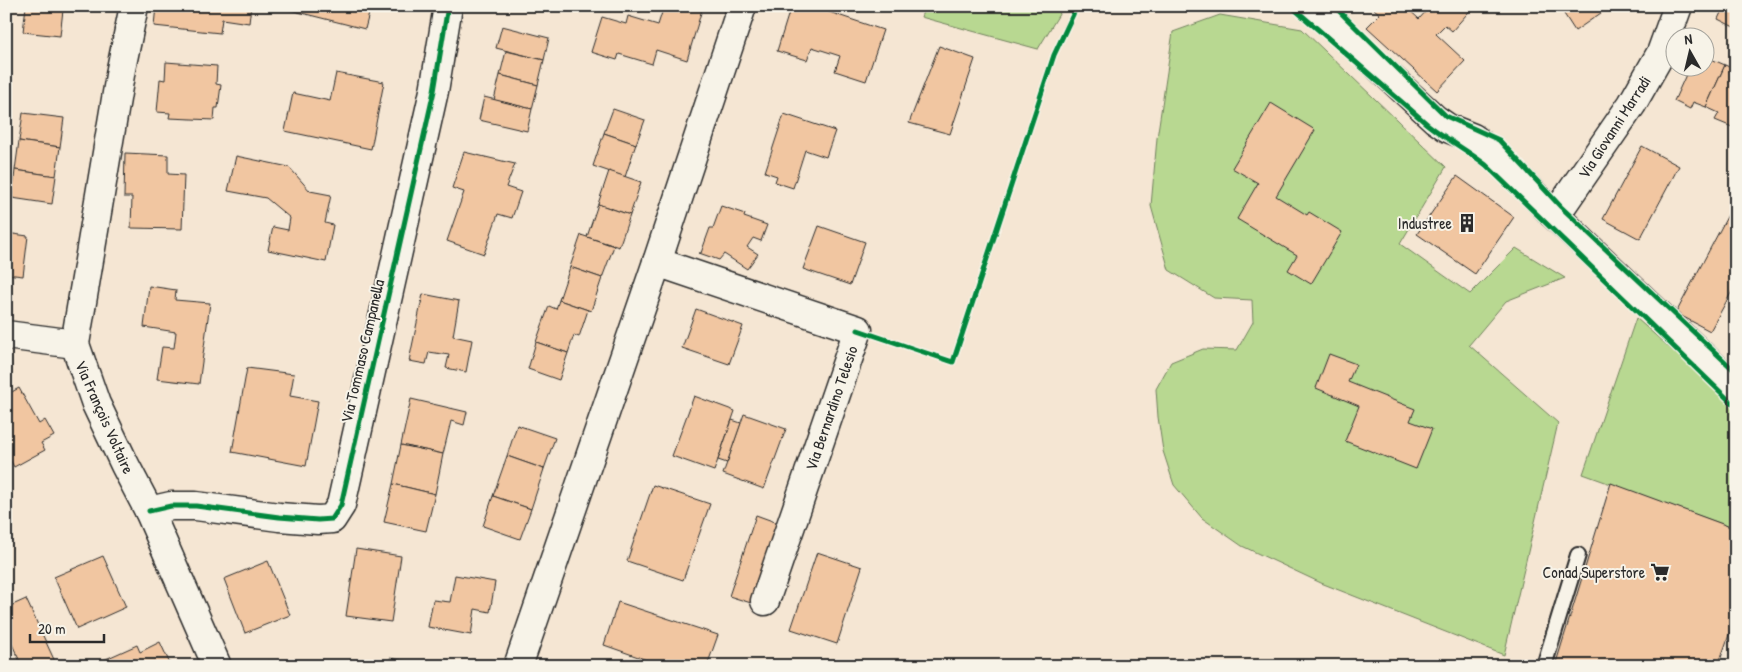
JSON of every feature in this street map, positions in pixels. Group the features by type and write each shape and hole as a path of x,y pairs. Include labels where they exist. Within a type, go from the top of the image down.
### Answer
{"street":[{"name":"Via François Voltaire","path":"134,6 75,344 96,404 125,466 149,511 217,666"},
{"name":"Via Tommaso Campanella","path":"149,511 172,506 196,506 318,520 332,519 341,505 434,91 448,6"},
{"path":"518,666 657,262 742,6"},
{"path":"1313,6 1436,119 1448,128 1483,144 1736,388"},
{"name":"Via Giovanni Marradi","path":"1552,212 1561,207 1632,104 1661,53 1678,6"},
{"name":"Via Bernardino Telesio","path":"657,262 858,330 765,601"},
{"path":"6,334 75,344"}],"lane":[{"path":"1544,666 1578,555"}],"green space":[{"path":"925,6 1064,6 1038,49 921,17"},
{"path":"1220,15 1302,29 1446,167 1400,244 1470,294 1516,248 1565,278 1506,301 1469,345 1558,423 1504,655 1321,583 1242,546 1202,518 1174,485 1163,451 1156,389 1171,362 1203,349 1237,350 1253,322 1252,300 1214,298 1169,270 1151,206 1157,138 1173,32"},
{"path":"1636,318 1736,407 1736,529 1583,474"}],"building":[{"path":"26,6 63,10 60,36 23,32"},
{"path":"156,6 251,6 249,23 222,19 220,33 154,26"},
{"path":"287,6 371,6 365,29 286,9"},
{"path":"664,6 703,6 687,60 656,50 652,64 619,54 617,60 591,52 602,17 626,24 628,16 658,25"},
{"path":"791,6 811,6 883,30 866,81 835,71 840,56 812,47 807,60 777,51"},
{"path":"1377,6 1405,6 1419,19 1428,9 1424,6 1474,6 1452,31 1445,25 1436,34 1465,61 1437,91 1367,27 1380,14 1374,9"},
{"path":"1559,6 1611,6 1575,31"},
{"path":"1724,6 1736,6 1736,28 1718,19"},
{"path":"502,26 549,38 544,60 496,48"},
{"path":"939,46 975,59 950,134 909,123"},
{"path":"506,51 544,60 538,85 500,75"},
{"path":"1714,60 1725,65 1706,107 1693,102 1690,109 1674,101 1684,78 1714,78"},
{"path":"166,62 217,66 216,84 221,85 218,108 215,108 214,120 169,118 170,113 157,112 160,79 165,80"},
{"path":"1725,65 1736,70 1736,118 1732,127 1715,120 1719,113 1706,107"},
{"path":"336,73 384,82 371,149 285,131 293,93 330,101"},
{"path":"500,75 538,85 532,109 494,100"},
{"path":"484,97 532,109 527,131 479,120"},
{"path":"1271,103 1315,130 1276,196 1307,215 1309,212 1342,232 1311,284 1288,270 1297,255 1237,219 1258,183 1232,168"},
{"path":"613,109 645,120 636,144 604,133"},
{"path":"23,113 64,118 60,147 19,141"},
{"path":"784,114 835,131 826,157 805,150 793,188 775,182 777,176 765,172"},
{"path":"604,133 636,144 625,177 593,166"},
{"path":"19,141 60,147 56,176 15,170"},
{"path":"1642,146 1679,166 1640,239 1603,219"},
{"path":"464,152 515,164 506,187 521,192 512,218 498,214 484,254 447,241 464,192 452,188"},
{"path":"125,153 168,155 168,174 184,175 182,229 131,228 132,197 124,197"},
{"path":"236,156 289,167 310,191 331,195 325,223 333,225 326,262 268,250 273,227 288,230 290,218 266,198 228,191"},
{"path":"15,170 56,176 52,204 12,198"},
{"path":"609,171 641,182 630,215 598,204"},
{"name":"Industree","path":"1457,176 1514,217 1475,274 1417,234"},
{"path":"598,204 630,215 619,247 587,237"},
{"path":"721,206 745,214 744,217 767,225 761,241 753,238 747,247 758,254 747,269 724,254 719,260 699,253 701,253 710,228 713,228"},
{"path":"1729,213 1736,217 1736,284 1710,331 1676,313"},
{"path":"819,226 865,242 850,285 803,269"},
{"path":"6,233 28,236 23,276 6,274"},
{"path":"581,235 614,246 602,278 570,267"},
{"path":"570,267 602,278 591,311 559,300"},
{"path":"149,286 176,290 175,300 210,303 199,384 157,379 162,347 174,348 176,332 144,327"},
{"path":"423,294 459,301 453,336 472,340 466,372 446,368 449,355 429,352 426,364 409,361"},
{"path":"559,300 588,310 579,337 574,335 568,353 536,342 549,306 556,309"},
{"path":"696,309 743,326 729,364 682,348"},
{"path":"536,342 568,353 559,380 528,369"},
{"path":"1329,354 1356,364 1348,382 1415,409 1410,421 1432,429 1416,469 1345,441 1359,406 1316,388"},
{"path":"247,368 294,374 290,396 318,401 306,466 232,452"},
{"path":"19,388 39,424 45,420 54,436 41,443 45,450 14,467 6,452 6,445 10,443 6,435 6,395"},
{"path":"694,396 735,411 714,471 672,456"},
{"path":"411,399 467,412 464,425 451,421 443,454 401,445"},
{"path":"744,414 786,429 764,489 723,474"},
{"path":"732,420 741,423 727,463 718,460"},
{"path":"517,425 555,438 544,469 507,456"},
{"path":"401,445 443,454 435,494 393,484"},
{"path":"507,456 544,469 531,509 493,496"},
{"name":"Conad Superstore","path":"1611,483 1736,529 1736,615 1718,666 1555,666"},
{"path":"393,484 435,494 426,531 384,522"},
{"path":"653,485 710,504 683,580 627,561"},
{"path":"493,496 531,509 520,539 483,526"},
{"path":"756,515 778,523 751,603 729,596"},
{"path":"356,549 401,556 391,622 346,616"},
{"path":"817,552 862,567 837,644 791,629"},
{"path":"103,556 126,607 77,629 54,577"},
{"path":"268,561 290,615 245,633 224,579"},
{"path":"455,575 495,582 490,612 475,609 471,635 428,627 433,600 450,602"},
{"path":"26,599 57,666 22,666 6,631 6,608"},
{"path":"618,602 718,635 708,663 715,666 664,666 604,645"},
{"path":"160,642 171,666 98,666 97,663 137,645 140,652"},
{"path":"390,658 430,666 389,666"},
{"path":"268,661 317,666 268,666"}],"cycle path":[{"path":"149,511 171,506 196,506 318,520 332,519 341,505 434,91 448,6"},
{"path":"858,330 953,362 1054,55 1077,6"},
{"path":"1291,6 1427,124 1486,165 1736,407"},
{"path":"1334,6 1446,116 1499,140 1561,207 1736,372"}],"place":[{"name":"Industree","path":"1467,223"},
{"name":"Conad Superstore","path":"1660,572"}]}
